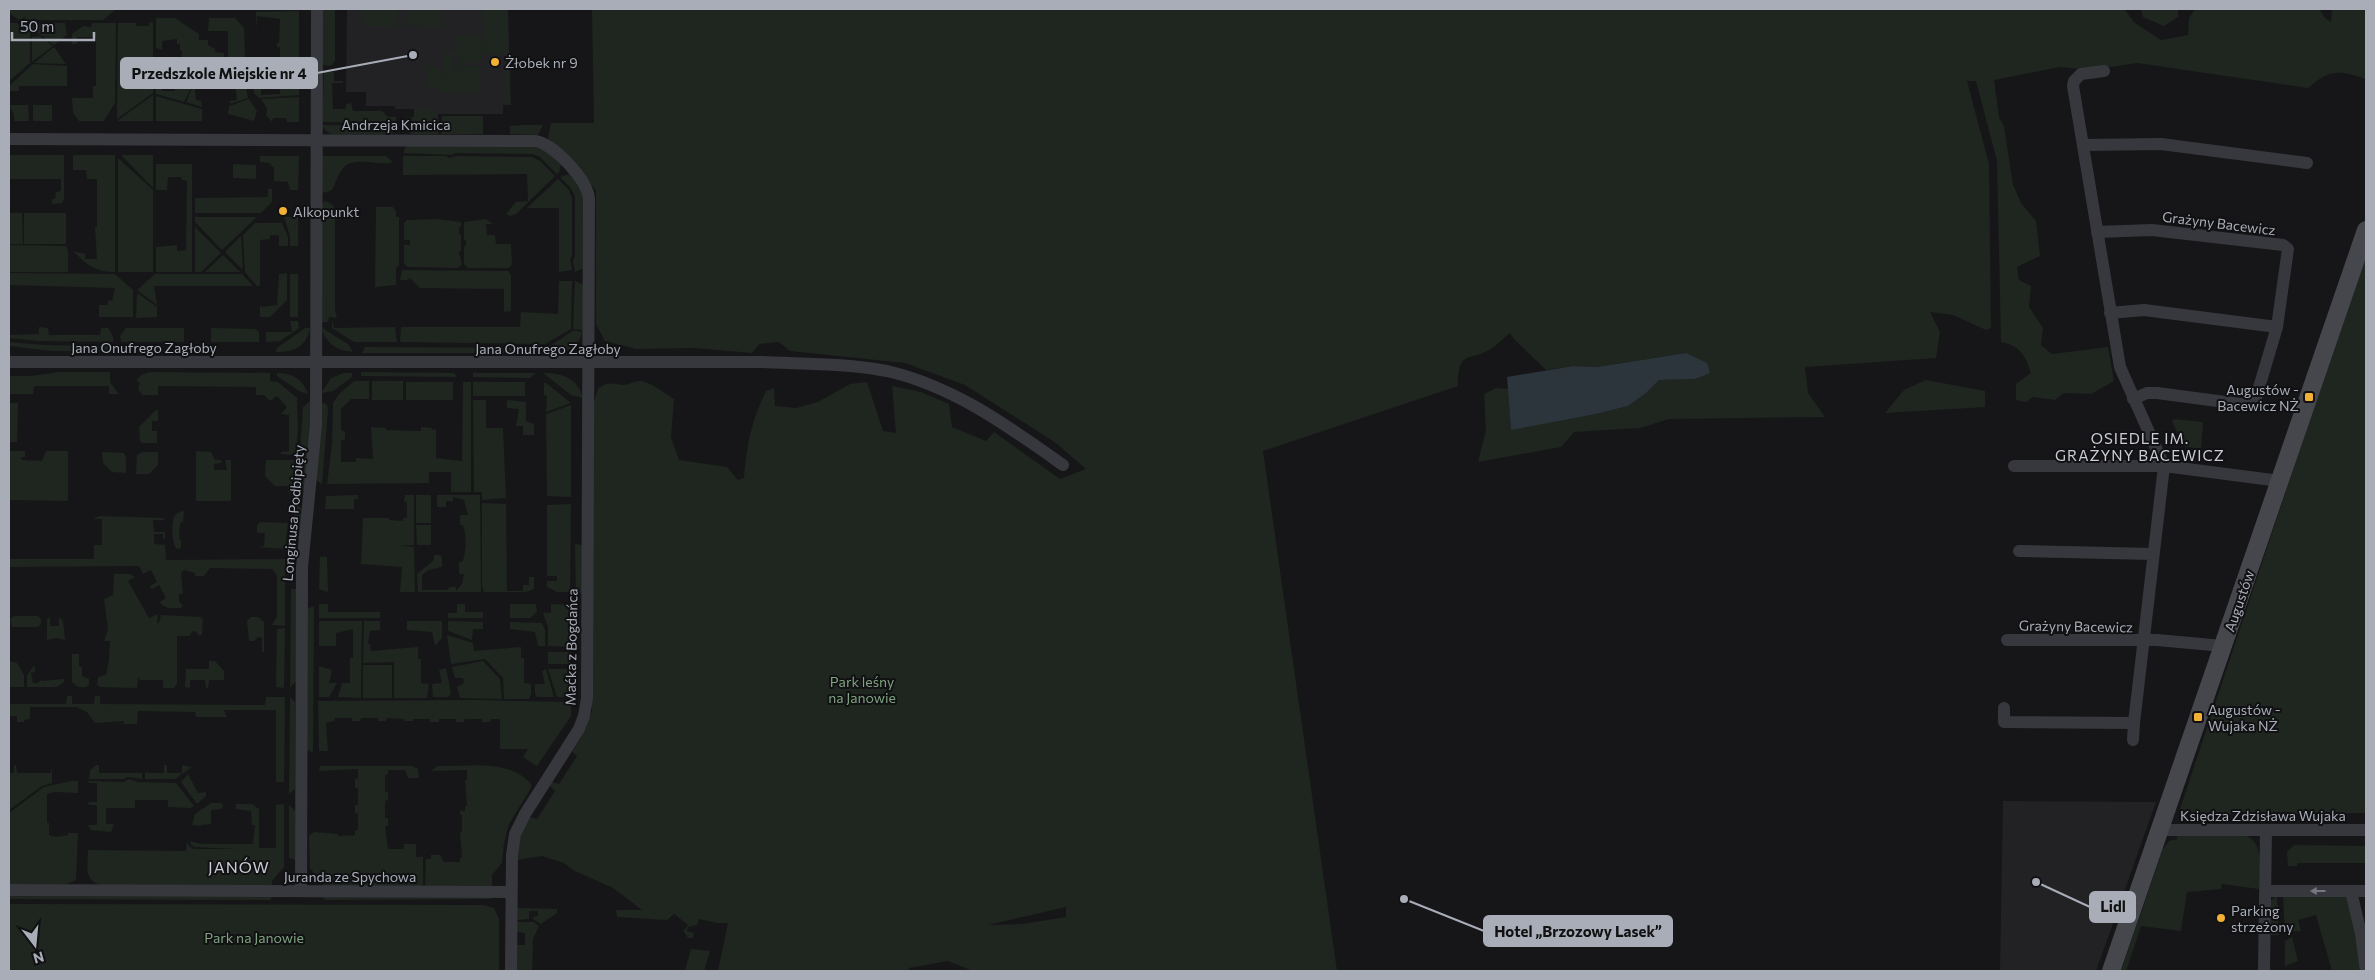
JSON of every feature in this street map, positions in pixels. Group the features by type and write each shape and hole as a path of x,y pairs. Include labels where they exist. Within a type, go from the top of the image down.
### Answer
{"street":[{"name":"Longinusa Podbipięty","path":"301,891 303,541 315,438 317,9"},
{"path":"2104,70 2081,74 2074,81 2120,367 2164,466"},
{"name":"Andrzeja Kmicica","path":"9,139 490,139 535,141 547,144 578,176 588,193 588,363"},
{"path":"2084,145 2161,144 2307,163"},
{"name":"Grażyny Bacewicz","path":"2097,232 2152,230 2286,247 2288,249 2277,327 2255,401 2252,404 2157,393 2147,393 2133,399"},
{"name":"Augustów","path":"2111,971 2366,230"},
{"path":"2110,313 2144,310 2277,327"},
{"name":"Jana Onufrego Zagłoby","path":"9,362 762,362 830,364 885,371 934,387 984,410 1063,464"},
{"name":"Maćka z Bogdańca","path":"512,971 511,892 513,844 519,825 579,729 586,708 588,363"},
{"path":"2014,466 2164,466 2280,481"},
{"name":"Grażyny Bacewicz","path":"2133,740 2152,554 2164,466"},
{"path":"2019,551 2152,554"},
{"name":"Grażyny Bacewicz","path":"2007,640 2144,642 2157,640 2223,646"},
{"path":"2004,708 2004,722 2134,723"},
{"name":"Księdza Zdzisława Wujaka","path":"2160,830 2366,830"},
{"path":"2264,971 2266,830"},
{"name":"Juranda ze Spychowa","path":"9,890 511,892"},
{"path":"2352,891 2366,971"},
{"path":"2265,892 2366,891"}],"shaded area":[{"path":"347,9 508,9 511,105 503,105 503,114 435,114 435,109 395,109 395,106 366,106 366,92 346,92"},
{"path":"1686,353 1707,363 1710,373 1695,379 1659,380 1645,394 1628,406 1511,430 1507,377 1573,366 1597,367"},
{"path":"2003,801 2156,802 2096,971 2000,971"}],"green space":[{"path":"9,9 116,9 103,20 19,20 9,13"},
{"path":"322,9 335,9 335,61 331,66 323,65 322,62"},
{"path":"482,9 507,9 510,104 506,103 506,54 481,54 482,46 484,45"},
{"name":"Park leśny na Janowie","path":"592,9 2124,9 2135,23 2161,40 2188,35 2189,18 2195,9 2319,9 2325,18 2331,22 2332,9 2366,9 2366,79 2349,74 2335,73 2323,77 2308,88 2137,63 2092,70 2060,67 1994,80 1999,117 2004,126 2013,185 2021,203 2036,221 2040,256 2017,267 2019,280 2031,286 2029,307 2043,328 2041,345 2052,354 2108,347 2114,381 2091,394 2064,393 2055,400 2033,397 2026,402 2016,400 2016,384 2031,373 2027,361 2021,352 2007,343 2001,342 1997,161 1976,81 1967,81 1989,164 1991,328 1986,330 1953,315 1930,312 1940,332 1936,358 1805,367 1808,393 1825,417 1669,419 1640,428 1574,432 1561,447 1478,462 1486,430 1484,394 1496,388 1508,389 1511,429 1596,414 1628,406 1645,394 1659,380 1695,379 1686,353 1597,367 1573,366 1546,370 1510,333 1492,348 1463,361 1460,366 1458,386 1263,451 1337,971 973,971 948,961 909,968 908,971 718,971 728,923 717,923 699,919 697,925 688,927 687,931 694,933 693,938 688,938 683,931 688,925 674,914 667,920 617,917 616,910 642,910 613,888 573,870 564,863 542,856 517,860 518,842 529,817 537,819 555,791 550,786 552,782 559,784 577,756 572,752 585,731 592,711 593,405 598,389 601,386 607,384 623,385 637,381 643,382 652,385 674,399 671,437 679,460 727,467 738,480 744,478 750,433 766,391 774,388 775,406 796,408 818,402 850,384 867,382 883,431 896,433 892,386 921,392 949,404 952,427 986,441 994,432 1060,479 1086,469 1056,443 965,385 905,363 790,351 779,342 759,344 752,353 695,348 636,349 605,341 596,324 596,191 581,170 548,138 551,123 594,123","holes":["1066,907 1066,917 1023,924 988,925"]},
{"path":"2141,9 2178,9 2178,17 2164,26 2143,17"},
{"path":"362,10 397,10 397,26 362,26"},
{"path":"299,11 299,95 259,98 254,93 253,85 261,85 261,95 280,94 280,47 277,47 277,43 279,43 280,19 257,16 256,30 256,12"},
{"path":"407,11 441,11 441,27 406,26"},
{"path":"156,18 175,18 199,34 199,40 208,40 208,45 215,49 215,52 224,53 224,60 229,61 244,77 248,98 230,104 230,101 237,100 235,84 207,82 207,84 198,85 195,90 196,100 201,101 202,107 186,102 201,68 184,102 156,94 156,82 159,82 159,80 162,80 162,91 175,91 175,85 180,85 182,51 180,50 180,44 177,44 177,39 162,41 162,50 156,48"},
{"path":"209,18 235,18 244,28 245,58 228,58 228,31 208,31"},
{"path":"149,22 153,23 153,93 117,119 118,23 136,23 136,26 149,26"},
{"path":"9,23 21,23 30,30 30,63 9,81"},
{"path":"24,23 65,23 67,35 54,45 43,37 56,36 42,36"},
{"path":"92,23 116,23 115,103 104,121 79,121 73,113 72,98 93,98 93,86 96,86 96,37 77,37 77,44 72,44 72,34 83,26 91,27"},
{"path":"40,36 53,46 32,62 32,37"},
{"path":"456,36 481,36 481,63 457,63"},
{"path":"54,47 66,64 34,63"},
{"path":"454,51 454,78 457,77 456,66 480,66 480,93 440,93 440,87 427,87 427,65 440,69 440,77 443,77 444,52"},
{"path":"33,64 67,66 67,86 19,86 19,91 9,91 9,86"},
{"path":"324,72 334,72 334,81 343,81 343,83 332,83 333,109 346,109 346,104 351,103 353,111 382,111 388,117 396,117 396,123 322,122"},
{"path":"153,95 153,121 117,121"},
{"path":"156,96 202,109 202,121 156,121"},
{"path":"299,97 299,122 287,122 286,118 273,118 272,122 266,115 267,108 261,99"},
{"path":"249,99 257,111 254,121 228,114 229,106"},
{"path":"9,105 28,105 29,121 14,121 14,115"},
{"path":"33,105 52,105 52,121 33,121"},
{"path":"414,109 435,109 435,114 438,114 438,123 406,123 406,118 414,117"},
{"path":"442,116 483,116 483,134 441,134"},
{"path":"322,125 396,126 396,130 391,134 331,134"},
{"path":"406,125 438,126 438,134 412,134 406,130"},
{"path":"543,125 538,135 510,134 510,126"},
{"path":"407,144 542,147 561,164 557,174 540,157 533,154 455,153 452,155 403,153"},
{"path":"9,155 64,155 64,199 62,203 52,204 52,199 55,199 56,192 61,191 61,179 9,179"},
{"path":"73,155 115,155 115,272 102,271 92,267 73,251 85,254 85,259 97,259 95,227 97,227 97,179 87,179 86,170 73,170"},
{"path":"153,155 153,188 122,156"},
{"path":"260,156 299,156 298,190 290,190 288,182 274,181 274,168 269,163 260,162"},
{"path":"321,156 386,156 393,162 354,162 348,164 341,170 332,190 325,193 321,190"},
{"path":"403,156 446,156 449,158 456,156 532,157 540,161 555,176 516,214 510,216 506,214 516,202 528,201 527,174 403,175"},
{"path":"118,158 153,190 153,272 118,272"},
{"path":"156,164 192,164 192,272 156,272 156,247 177,245 177,251 186,250 187,181 182,180 181,177 168,177 167,190 156,190"},
{"path":"233,164 256,165 256,179 233,178"},
{"path":"570,174 584,195 584,268 575,272 573,260 575,257 575,196 570,187 560,177"},
{"path":"558,179 569,190 572,198 572,256 570,259 572,270 559,272 559,208 527,208"},
{"path":"268,189 272,189 272,202 261,213 195,213 195,198 268,197"},
{"path":"325,201 332,204 335,210 335,310 337,318 329,317 328,322 321,322 322,204"},
{"path":"376,207 393,207 396,211 396,217 399,217 399,266 396,268 396,285 375,287"},
{"path":"9,213 22,213 23,244 9,244"},
{"path":"24,213 66,213 66,244 24,244"},
{"path":"195,217 257,217 222,250 195,222"},
{"path":"284,217 298,217 298,246 290,246 290,236"},
{"path":"437,219 461,222 459,233 461,235 461,251 459,252 462,264 458,268 408,267 404,264 404,245 410,245 410,240 404,240 404,223 407,220"},
{"path":"486,219 493,224 486,224 487,235 495,235 496,244 511,244 512,265 508,268 468,268 464,264 466,241 464,239 464,222"},
{"path":"255,223 282,223 288,237 288,246 279,246 279,235 270,235 270,239 260,240 260,286 257,286 245,272 243,235"},
{"path":"195,227 221,253 201,272 195,272"},
{"path":"241,236 243,270 225,252"},
{"path":"9,245 66,246 68,250 68,272 9,272"},
{"path":"223,255 240,272 205,272"},
{"path":"2364,257 2366,258 2366,813 2180,815 2180,809"},
{"path":"402,270 508,271 511,275 511,311 504,312 504,289 420,288 410,278 400,280"},
{"path":"9,273 115,274 133,290 133,317 99,317 99,305 108,305 108,300 112,301 115,288 9,285"},
{"path":"287,273 287,300 270,317 260,317 260,305 262,307 277,305 279,274"},
{"path":"155,274 242,274 253,286 154,286 157,305 137,290"},
{"path":"290,274 298,274 298,317 290,317"},
{"path":"559,281 572,281 571,329 545,344 400,342 401,327 520,327 521,312 558,314"},
{"path":"575,281 584,285 583,330 573,329"},
{"path":"137,293 157,307 157,317 136,318"},
{"path":"332,320 334,328 395,327 397,342 354,342 332,328"},
{"path":"290,321 298,321 299,328 280,341 266,342 266,332 292,332"},
{"path":"39,327 48,328 49,335 100,335 101,328 108,328 113,336 113,342 37,341 9,338 9,335 39,334"},
{"path":"321,327 349,345 353,352 341,350 329,342"},
{"path":"126,328 184,328 184,342 121,342 120,336"},
{"path":"211,328 255,329 259,332 259,342 211,342"},
{"path":"305,328 310,328 306,340 302,344 288,351 276,352 277,348"},
{"path":"574,330 582,332 577,344 573,347 562,352 543,353 544,348 547,348"},
{"path":"9,342 44,345 112,346 106,351 51,351 9,346"},
{"path":"365,347 534,348 535,353 362,353"},
{"path":"59,372 110,372 110,382 119,394 109,394 109,386 34,386 33,394 9,394 9,376 31,376"},
{"path":"149,372 270,373 270,381 278,382 297,398 298,428 296,455 281,454 281,452 289,451 289,415 281,414 287,407 277,396 270,401 264,395 256,395 256,387 158,386 158,395 143,395 138,390 140,382 136,381 141,375"},
{"path":"361,372 454,373 457,377 361,376"},
{"path":"277,373 288,374 297,378 303,384 308,394 299,391 277,376"},
{"path":"344,373 352,373 352,377 333,391 321,393 331,378"},
{"path":"473,373 536,373 530,378 473,377"},
{"path":"543,373 557,374 573,381 581,391 583,398 571,395"},
{"path":"1926,380 1985,391 1985,407 1885,413 1904,390"},
{"path":"354,381 369,381 369,399 351,399 341,409 341,430 345,432 345,439 341,441 341,462 356,462 356,458 373,459 371,427 386,428 386,430 421,431 421,427 432,428 432,430 436,429 436,458 462,461 463,382 471,382 471,492 451,492 451,472 429,472 429,483 327,484 332,444 333,403 339,394"},
{"path":"372,381 403,381 403,400 372,400"},
{"path":"406,382 453,382 453,400 406,400"},
{"path":"473,382 525,382 525,396 473,396"},
{"path":"544,383 571,403 546,412 547,396 544,395"},
{"path":"473,400 486,400 486,428 503,428 506,498 482,500 482,492 474,492"},
{"path":"507,400 526,402 526,421 534,424 534,435 523,435 523,426 516,426 519,409 507,408"},
{"path":"310,401 310,435 304,490 297,494 303,407"},
{"path":"320,401 327,405 328,410 322,484 316,480"},
{"path":"9,403 18,403 17,442 9,442"},
{"path":"571,405 571,497 547,496 546,414"},
{"path":"158,410 158,421 152,421 152,431 157,431 157,443 142,443 140,441 139,427"},
{"path":"2174,419 2203,422 2201,449 2183,446 2172,421"},
{"path":"9,451 25,451 25,457 21,457 21,460 42,461 46,451 68,451 68,501 9,500"},
{"path":"196,451 211,452 215,460 221,460 221,463 214,464 214,470 227,470 225,460 231,460 231,501 196,501"},
{"path":"102,452 124,453 126,473 112,472 103,463"},
{"path":"142,452 158,452 158,465 149,474 136,474 137,455"},
{"path":"266,460 295,460 291,494 288,492 288,486 275,486 265,476"},
{"path":"358,495 358,499 354,499 354,509 325,509 326,496"},
{"path":"405,495 414,495 414,545 399,546 414,547 415,592 400,592 402,567 361,564 363,518 389,518 389,520 403,521 403,518 407,518 407,503 404,501"},
{"path":"416,495 431,495 431,523 416,523"},
{"path":"437,495 480,495 481,592 418,592 417,574 434,560 434,555 440,555 442,558 442,567 429,570 422,575 422,590 448,590 449,587 456,587 456,591 462,584 464,574 459,574 459,562 463,561 466,543 463,525 460,525 460,515 468,515 464,500 453,497 453,501 446,501 446,507 437,507"},
{"path":"295,503 302,509 299,539 290,549"},
{"path":"482,503 506,504 507,591 523,591 523,585 529,585 529,577 534,577 534,589 526,592 484,592 482,585"},
{"path":"571,504 570,592 557,592 547,587 547,581 557,581 557,576 547,576 547,505"},
{"path":"184,511 183,522 180,523 179,539 181,540 181,548 177,549 173,539 173,520 176,515"},
{"path":"99,516 163,518 165,520 153,520 154,532 165,532 165,539 163,539 163,534 154,534 154,544 165,545 166,560 285,559 285,626 272,625 277,617 277,576 272,569 210,568 204,576 195,576 195,573 184,570 181,573 183,594 179,594 179,602 183,605 181,608 172,608 164,606 160,602 166,598 159,585 152,589 150,586 157,582 151,570 143,574 139,566 9,567 9,559 94,559 94,545 102,545 102,519 93,519"},
{"path":"260,522 288,523 285,549 257,547 264,546 265,533 257,533 257,525"},
{"path":"416,525 431,525 431,545 417,545"},
{"path":"575,544 582,545 583,592 576,595"},
{"path":"320,557 327,557 328,592 319,589"},
{"path":"114,574 130,574 135,577 128,581 149,618 158,614 157,623 159,623 161,615 200,617 203,619 202,635 198,635 197,632 193,631 189,636 177,636 177,684 174,688 163,688 163,680 140,680 138,677 137,688 100,687 97,685 98,677 106,675 109,660 110,641 104,641 108,629 104,599 113,595"},
{"path":"291,589 297,589 296,681 290,688"},
{"path":"319,604 328,604 328,612 380,612 380,618 319,618"},
{"path":"457,604 465,604 465,612 483,612 483,618 448,618 448,613 457,613"},
{"path":"510,604 536,604 537,612 530,618 510,618"},
{"path":"551,604 571,605 571,647 548,646 548,627 543,613 551,613"},
{"path":"314,606 313,753 306,749 307,609"},
{"path":"14,616 38,616 41,619 41,624 38,627 12,627 10,619"},
{"path":"50,616 50,626 59,626 59,617 63,621 65,640 57,638 47,640 47,620"},
{"path":"251,617 258,617 264,622 264,652 262,652 262,638 258,637 254,641 249,641 247,621"},
{"path":"319,621 362,621 361,698 338,697 342,683 350,683 350,658 353,658 353,629 336,633 336,646 319,646"},
{"path":"364,621 380,621 380,630 370,631 368,643 370,644 371,651 418,647 418,659 421,659 421,683 429,684 427,698 394,698 394,662 363,663"},
{"path":"407,621 442,621 442,638 435,646 432,632 407,630"},
{"path":"448,621 483,622 483,629 473,629 472,640 448,631"},
{"path":"510,622 542,623 545,630 545,646 538,646 535,632 510,629"},
{"path":"285,628 284,688 276,687 277,629"},
{"path":"447,635 473,643 474,651 521,647 521,658 524,658 524,683 531,684 529,699 504,699 503,678 485,659 451,664"},
{"path":"548,652 569,652 571,664 548,664"},
{"path":"72,654 79,654 79,666 82,667 82,676 89,679 89,685 86,687 78,687 72,682"},
{"path":"9,661 17,663 24,675 24,687 9,687"},
{"path":"209,661 215,661 224,671 224,680 209,680 208,688 206,688 205,680 190,680 190,688 185,687 186,669 209,669"},
{"path":"483,661 500,679 502,699 460,698 457,687 464,683 463,678 455,678 452,667"},
{"path":"35,665 35,672 31,673 33,683 41,680 64,679 64,682 57,687 27,687 27,675"},
{"path":"363,665 392,665 392,698 363,698"},
{"path":"319,666 332,670 329,683 337,683 329,697 319,697"},
{"path":"446,668 451,694 448,697 433,697 432,684 442,683 439,670"},
{"path":"546,669 554,697 537,697 535,694 535,684 545,684 542,671"},
{"path":"548,669 570,669 570,697 557,697"},
{"path":"67,696 72,696 72,704 94,704 95,696 100,696 100,704 251,705 265,705 266,697 285,697 284,782 276,782 276,710 224,710 227,717 196,717 195,712 138,711 137,724 124,724 124,721 95,723 87,712 76,707 30,707 30,719 24,720 24,722 17,722 17,716 9,716 9,704 66,704"},
{"path":"290,697 295,702 295,789 289,794"},
{"path":"476,700 571,702 571,716 537,766 523,757 528,749 500,749 500,719 482,722 482,719 465,719 464,722 456,722 456,719 439,719 439,722 430,722 430,719 404,721 404,719 387,718 386,721 378,721 378,718 361,718 360,721 352,721 352,718 335,718 334,721 326,723 328,751 319,751 318,701"},
{"path":"14,765 16,765 17,773 51,773 52,765 52,783 42,786 9,810 9,773 14,773"},
{"path":"99,765 99,773 142,773 142,779 128,777 123,779 89,779 90,770"},
{"path":"164,765 167,765 167,773 182,773 182,765 192,767 175,779 145,779 145,773 164,773"},
{"path":"474,765 499,767 511,770 531,784 531,788 509,824 504,843 502,863 492,875 492,886 425,886 426,859 431,859 431,855 440,855 444,862 460,862 462,857 460,832 462,832 462,815 460,815 460,811 465,811 465,806 467,806 465,780 467,780 467,770 431,771 437,766"},
{"path":"320,766 412,766 418,769 419,778 408,778 405,770 388,770 388,774 385,775 385,792 388,792 388,800 385,801 385,818 388,818 388,826 385,826 388,849 404,849 404,844 416,844 416,857 423,857 423,886 324,886 310,868 309,836 314,832 338,834 338,836 355,835 355,831 358,830 358,814 355,813 355,805 358,805 358,788 355,788 355,779 358,778 358,769 319,771"},
{"path":"188,774 198,793 206,792 206,796 197,804 181,782"},
{"path":"129,779 137,782 176,783 194,806 191,808 168,807 168,800 135,800 135,808 106,808 106,824 114,824 111,832 91,830 88,825 97,825 97,805 88,805 89,802 97,802 97,783 89,783 88,781 124,782"},
{"path":"78,781 78,793 55,792 47,794 47,823 49,823 49,835 56,837 68,835 68,833 78,833 76,880 67,884 9,884 9,813 44,787"},
{"path":"211,803 222,803 223,806 221,809 211,810 211,824 192,825 195,814"},
{"path":"236,804 252,804 259,809 259,848 276,848 276,805 284,804 284,867 272,881 272,885 101,885 91,880 87,867 88,850 186,851 187,841 189,846 194,849 238,849 195,847 191,845 190,841 201,844 253,844 255,825 252,825 251,811 236,809"},
{"path":"289,805 295,811 296,860 289,858"},
{"path":"2177,836 2247,836 2253,840 2259,852 2259,889 2222,884 2221,889 2187,892 2181,931 2141,926 2126,971 2121,971 2163,849 2169,841 2177,839"},
{"path":"2294,845 2366,846 2366,863 2297,863 2297,866 2288,866 2287,852"},
{"path":"2342,894 2348,897 2363,971 2332,971 2316,915 2298,920 2301,931 2285,932 2283,895"},
{"path":"2277,895 2279,935 2271,935 2271,900"},
{"path":"9,896 272,897 270,900 9,899"},
{"path":"322,897 490,898 492,899 325,900"},
{"name":"Park na Janowie","path":"9,904 483,905 494,908 499,919 499,971 9,971"},
{"path":"517,908 557,909 557,913 541,924 533,919 533,917 538,916 538,911 529,911 529,919 517,920"},
{"path":"517,922 534,922 539,926 533,939 532,971 517,971 517,945 525,945 525,933 517,932"},
{"path":"2292,937 2298,961 2285,966 2285,941"},
{"path":"691,949 710,951 704,971 685,971"}],"place":[{"name":"Przedszkole Miejskie nr 4","path":"413,55"},
{"name":"Żłobek nr 9","path":"495,62"},
{"name":"Alkopunkt","path":"283,211"},
{"name":"Augustów - Bacewicz NŻ","path":"2309,397"},
{"name":"Augustów - Wujaka NŻ","path":"2198,717"},
{"name":"Lidl","path":"2036,882"},
{"name":"Hotel „Brzozowy Lasek”","path":"1404,899"},
{"name":"Parking strzeżony","path":"2221,918"}],"district":[{"name":"OSIEDLE IM. GRAŻYNY BACEWICZ","path":"2140,446"},
{"name":"JANÓW","path":"239,866"}]}
